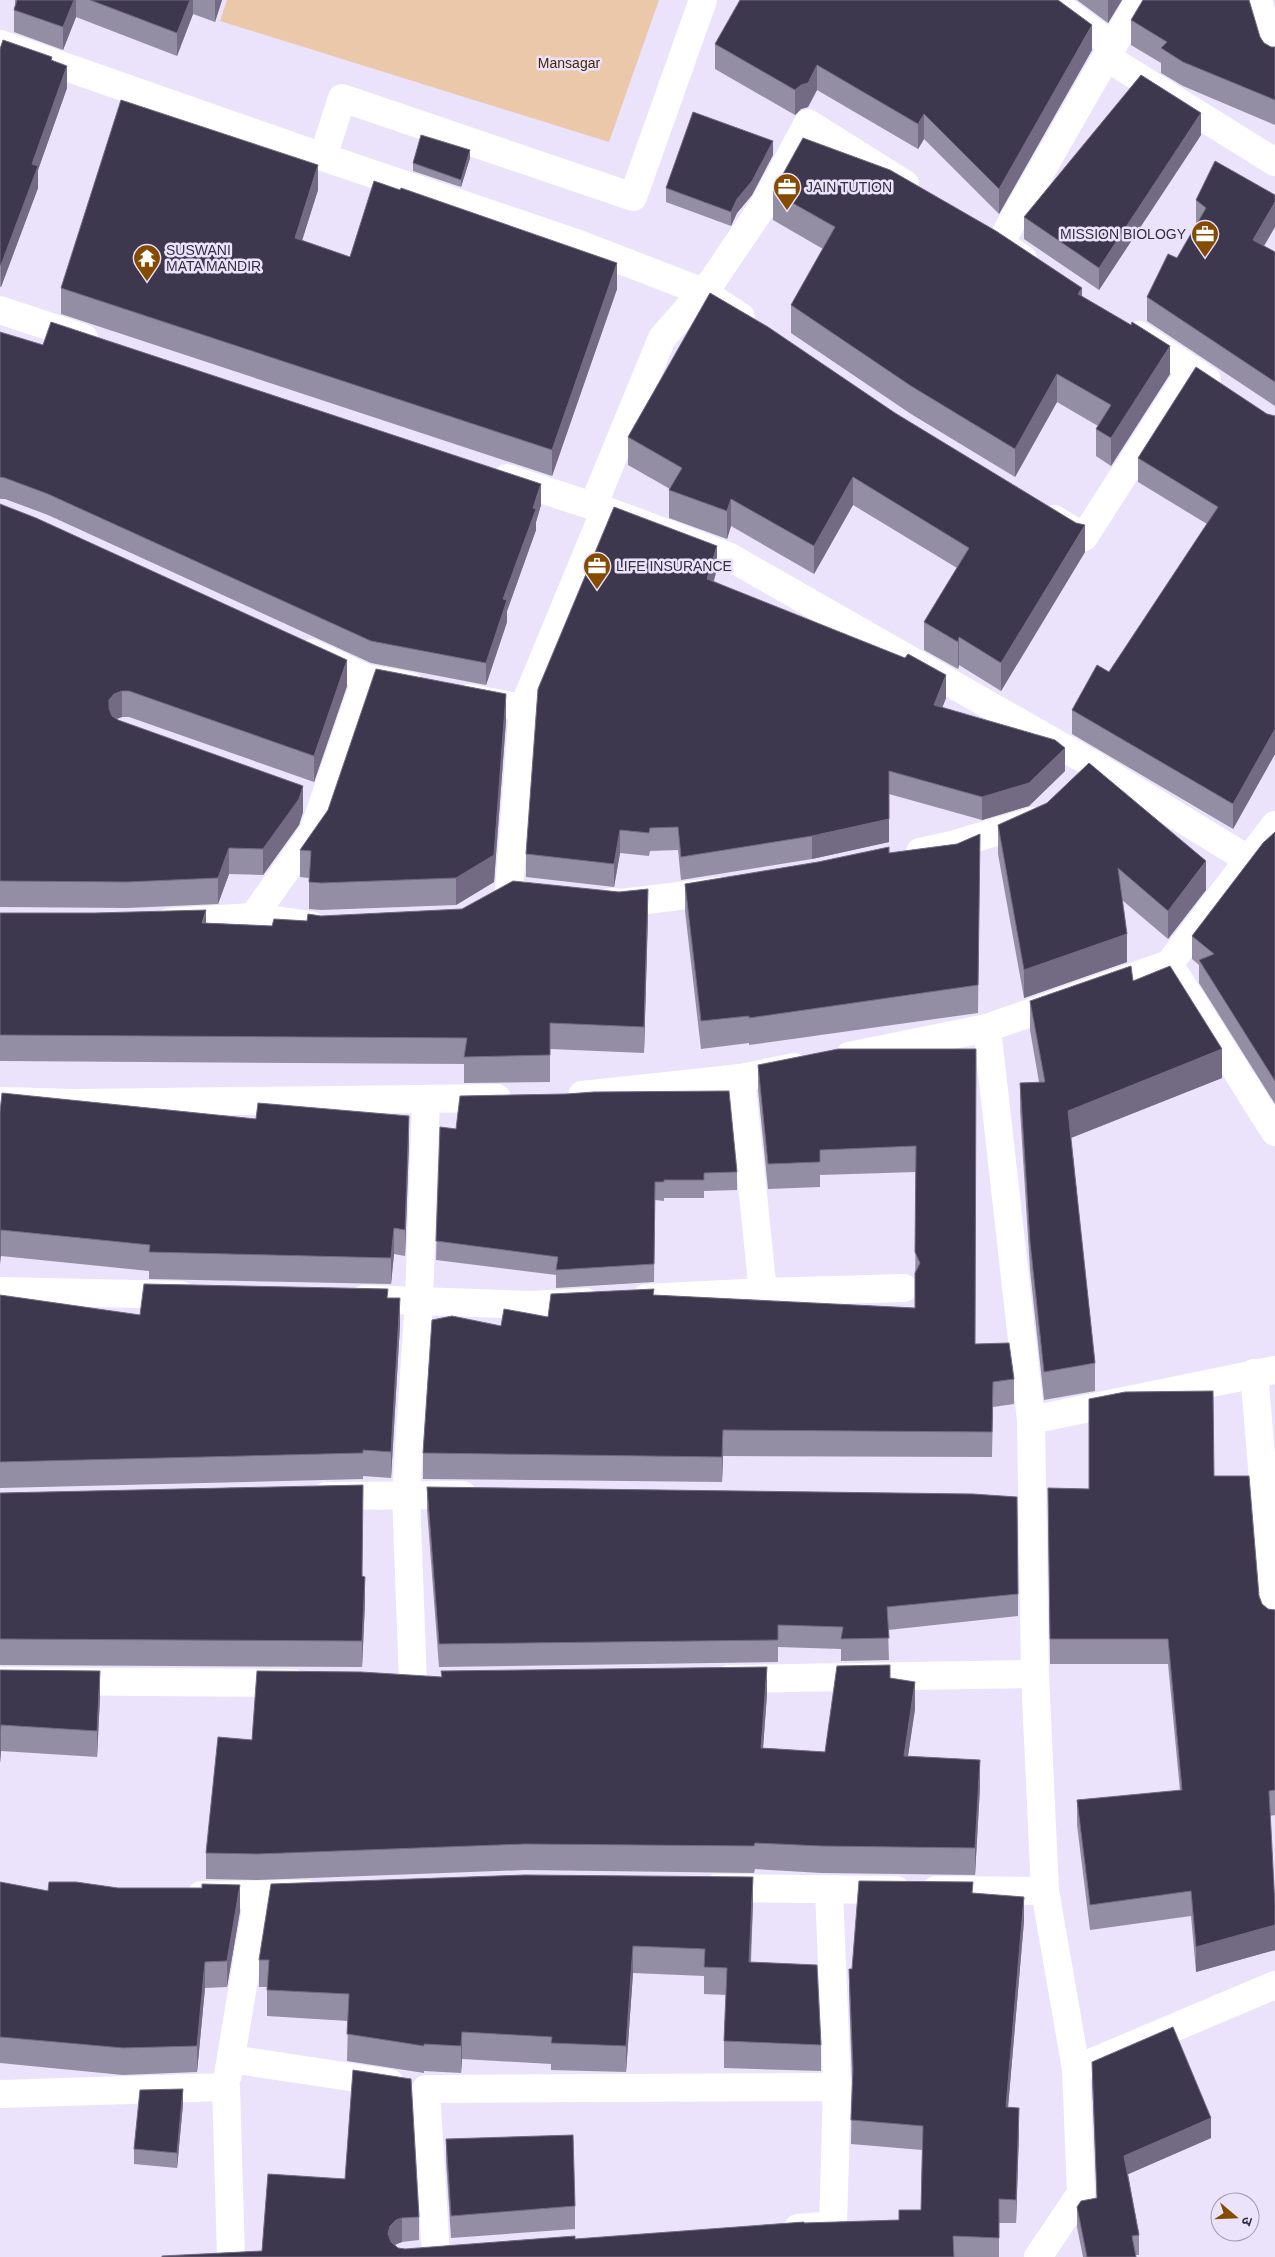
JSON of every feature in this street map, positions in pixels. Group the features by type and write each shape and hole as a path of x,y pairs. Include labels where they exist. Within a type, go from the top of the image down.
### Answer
{"street":[{"path":"323,157 342,98 632,197 703,0"},
{"path":"1051,0 1110,51 1275,162"},
{"path":"1000,243 1139,0"},
{"path":"1258,0 1275,57"},
{"path":"0,44 323,157 580,244 703,292 759,330"},
{"path":"509,891 523,708 662,338 713,280 765,203 808,123 925,196"},
{"path":"975,228 1042,271"},
{"path":"0,310 104,344"},
{"path":"1116,320 1229,395"},
{"path":"1035,507 1084,537 1191,370"},
{"path":"480,469 599,508 728,556 1094,765 1249,860"},
{"path":"294,645 366,678 523,708"},
{"path":"253,917 312,832 366,678"},
{"path":"1072,786 1094,765"},
{"path":"296,792 323,802"},
{"path":"897,856 952,845 1037,820 1051,806"},
{"path":"557,1097 741,1078 987,1028 1169,964 1275,825"},
{"path":"583,899 621,903 749,886"},
{"path":"485,906 509,891 537,894"},
{"path":"141,923 253,917 320,926 338,925"},
{"path":"1169,964 1275,1132"},
{"path":"987,1028 1032,1420 1035,1674 1045,1891 1076,2069 1081,2193 1038,2257"},
{"path":"741,1078 763,1292"},
{"path":"0,1101 520,1098"},
{"path":"384,1683 423,1683 406,1494 419,1300 426,1099"},
{"path":"340,1298 531,1305 763,1292 904,1288"},
{"path":"0,1292 210,1296"},
{"path":"1032,1420 1265,1372 1275,1620"},
{"path":"297,1497 406,1494 485,1495"},
{"path":"1003,1502 1033,1502"},
{"path":"699,1679 1035,1674"},
{"path":"0,1681 315,1683"},
{"path":"692,1888 1045,1891"},
{"path":"774,2230 833,2225 837,2087 829,1890"},
{"path":"179,1894 258,1896 327,1893"},
{"path":"231,2257 226,2086 258,1896"},
{"path":"1076,2069 1275,1985"},
{"path":"231,2059 426,2089 837,2087"},
{"path":"0,2094 226,2086"},
{"path":"426,2089 424,2255 466,2252"}],"green space":[{"name":"Mansagar","path":"227,0 659,0 609,142 220,21"}],"building":[{"path":"17,0 74,0 63,27 14,10"},
{"path":"90,0 190,0 177,33"},
{"path":"740,0 1058,0 1092,25 999,189 924,114 918,124 817,65 808,83 801,85 795,90 715,44"},
{"path":"1143,0 1249,0 1260,37 1264,43 1275,47 1275,100 1183,62 1161,48 1167,42 1131,20"},
{"path":"3,40 52,57 51,60 67,66 32,164 38,166 0,265 0,49"},
{"path":"1141,75 1201,113 1099,268 1024,217"},
{"path":"121,100 318,165 295,238 350,257 374,181 400,190 401,188 617,263 552,450 61,288"},
{"path":"693,112 773,141 752,181 737,199 731,212 666,188"},
{"path":"421,135 470,150 461,180 413,163"},
{"path":"803,138 890,170 996,231 1082,288 1078,294 1131,325 1132,322 1170,346 1111,438 1096,429 1111,405 1057,374 1015,449 911,386 791,305 835,227 773,192"},
{"path":"1215,161 1275,195 1275,202 1253,240 1275,252 1275,382 1147,297 1168,254 1177,258 1206,208 1196,200"},
{"path":"710,293 768,327 895,413 1076,523 1085,525 1001,663 959,637 958,642 924,622 969,548 853,477 814,546 731,499 727,511 669,490 682,468 628,437"},
{"path":"51,322 541,484 533,508 536,509 503,599 507,600 486,663 371,641 48,494 0,477 0,332 43,345"},
{"path":"1196,367 1267,414 1275,416 1275,729 1233,804 1072,710 1097,665 1109,672 1218,507 1138,458"},
{"path":"0,504 36,518 347,660 314,756 129,691 114,694 109,700 112,716 118,720 303,786 299,799 263,849 229,848 218,878 127,882 0,881"},
{"path":"614,507 717,546 707,579 905,658 908,654 946,675 934,705 1055,740 1065,748 1029,783 982,797 889,771 889,819 812,836 681,857 678,827 650,828 649,833 620,830 614,864 526,854 538,689"},
{"path":"376,669 506,694 494,855 456,878 309,882 311,851 300,850 328,810"},
{"path":"1089,763 1206,861 1168,911 1118,868 1127,934 1024,970 998,825 1047,803"},
{"path":"1275,832 1275,1081 1199,960 1214,954 1192,936 1263,843"},
{"path":"980,834 978,985 749,1018 749,1016 701,1021 685,884 818,862 889,847 889,853 957,844"},
{"path":"513,881 619,892 648,889 644,1027 550,1023 550,1055 464,1057 467,1038 0,1035 0,913 206,910 202,923 272,926 274,919 307,921 308,914 321,916 462,909"},
{"path":"1131,966 1133,981 1170,966 1222,1049 1068,1111 1095,1363 1044,1372 1030,1242 1020,1083 1045,1082 1030,1001"},
{"path":"838,1049 976,1049 975,1344 1009,1343 1014,1379 993,1382 992,1432 723,1430 722,1457 423,1453 432,1320 452,1316 501,1326 504,1309 548,1317 551,1294 654,1289 653,1295 915,1308 915,1273 920,1263 915,1252 916,1146 820,1150 820,1162 768,1164 758,1065"},
{"path":"729,1091 737,1172 704,1173 704,1180 664,1180 664,1182 655,1182 654,1264 556,1270 558,1257 436,1241 440,1127 456,1129 460,1096 594,1092"},
{"path":"2,1093 256,1119 258,1103 409,1116 405,1230 394,1228 391,1258 149,1252 150,1245 1,1230 0,1238 0,1112"},
{"path":"144,1284 388,1289 387,1298 400,1298 391,1452 363,1450 363,1453 0,1462 0,1295 140,1315"},
{"path":"1213,1391 1214,1476 1249,1476 1259,1596 1262,1604 1268,1609 1275,1610 1275,1790 1269,1791 1275,1925 1196,1947 1191,1891 1090,1905 1077,1800 1182,1790 1168,1639 1050,1639 1048,1488 1089,1489 1089,1399 1125,1392"},
{"path":"363,1485 362,1576 365,1577 362,1641 0,1639 0,1493"},
{"path":"427,1487 973,1494 1017,1497 1018,1594 887,1607 889,1638 841,1639 843,1627 778,1625 778,1640 439,1644"},
{"path":"890,1665 890,1678 915,1682 904,1756 980,1760 975,1848 755,1843 754,1846 525,1844 258,1854 206,1853 218,1737 252,1740 257,1671 361,1672 442,1677 441,1671 767,1667 761,1748 825,1752 837,1666"},
{"path":"0,1670 100,1671 97,1731 1,1725 0,1737"},
{"path":"525,1875 753,1877 749,1962 817,1965 821,2045 724,2041 727,1968 704,1967 705,1949 633,1946 626,2046 551,2043 552,2037 462,2032 461,2046 424,2044 424,2046 347,2034 349,1994 267,1990 269,1960 259,1960 271,1884"},
{"path":"859,1881 973,1882 972,1893 1024,1897 1006,2107 1019,2108 1016,2200 999,2199 999,2238 953,2236 954,2257 162,2257 262,2251 268,2174 345,2179 353,2070 411,2079 419,2217 402,2218 396,2220 390,2226 388,2234 391,2242 398,2248 575,2236 575,2239 804,2222 899,2220 899,2210 921,2210 923,2126 851,2120 853,2069 849,1969 852,1969"},
{"path":"0,1882 48,1891 49,1882 76,1882 118,1888 202,1888 202,1884 240,1885 227,1961 205,1962 197,2046 123,2048 0,2037"},
{"path":"1173,2027 1211,2118 1124,2156 1139,2235 1132,2236 1136,2257 1087,2257 1077,2207 1081,2201 1097,2198 1092,2062"},
{"path":"183,2089 177,2153 134,2149 140,2090"},
{"path":"573,2135 575,2206 451,2216 446,2139"}],"place":[{"name":"JAIN TUTION","path":"787,211"},
{"name":"MISSION BIOLOGY","path":"1205,258"},
{"name":"SUSWANI MATA MANDIR","path":"147,282"},
{"name":"LIFE INSURANCE","path":"597,590"}]}
